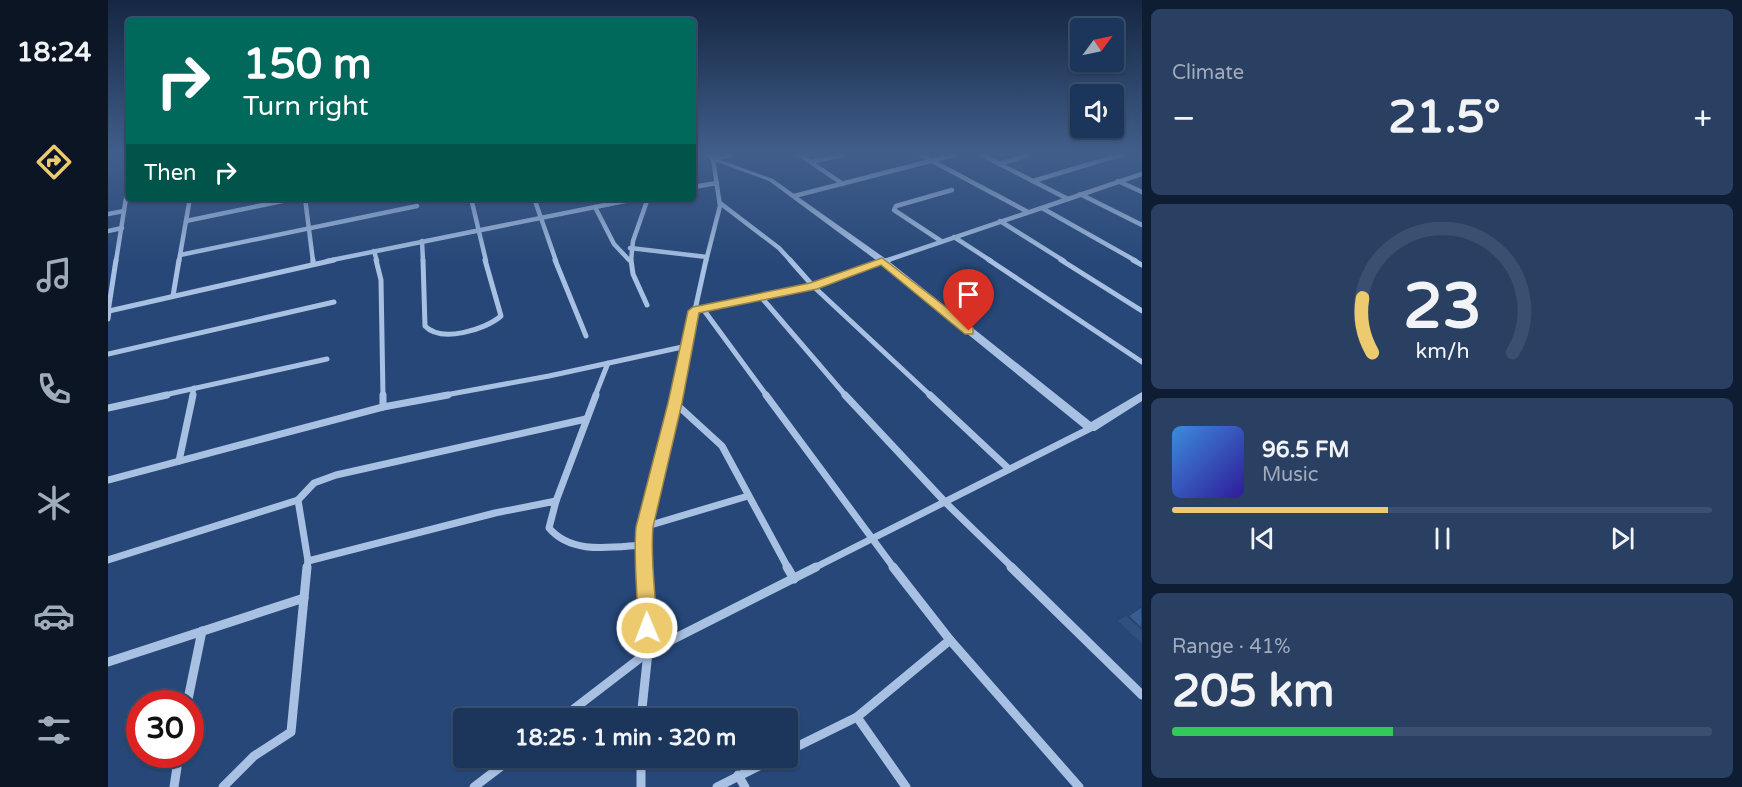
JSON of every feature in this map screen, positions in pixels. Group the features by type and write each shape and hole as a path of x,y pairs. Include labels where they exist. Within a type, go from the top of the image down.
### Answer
{"street":[{"path":"642,708 648,652 644,527 675,403 693,311 720,203 718,192"},
{"path":"788,192 882,261 1090,428"},
{"path":"794,196 811,192"},
{"path":"941,242 894,210 896,206 946,192"},
{"path":"990,192 1028,212"},
{"path":"1054,192 1068,199"},
{"path":"693,311 813,286 1087,192"},
{"path":"1080,194 1142,225"},
{"path":"108,319 126,198"},
{"path":"173,296 189,201"},
{"path":"186,221 283,201"},
{"path":"305,201 313,264"},
{"path":"422,241 425,326 433,333 468,330 492,324 501,316 477,231 472,201"},
{"path":"535,201 586,336"},
{"path":"109,312 313,264 624,201"},
{"path":"647,201 630,248 629,260 633,276 647,305"},
{"path":"720,203 779,248 813,286 1009,469"},
{"path":"180,255 417,206"},
{"path":"596,207 615,244 629,260"},
{"path":"1041,207 1142,265"},
{"path":"108,214 124,211"},
{"path":"1000,221 1142,311"},
{"path":"108,231 122,228"},
{"path":"954,237 1142,362"},
{"path":"630,248 707,257"},
{"path":"374,251 381,280 382,407"},
{"path":"762,297 853,404 946,503 1142,695"},
{"path":"108,354 334,302"},
{"path":"703,309 872,540 950,640 1079,787"},
{"path":"108,480 382,407 687,346"},
{"path":"108,408 327,359"},
{"path":"608,363 556,501 549,528 554,536 568,545 643,545"},
{"path":"179,461 194,388"},
{"path":"575,708 648,652 946,503 1090,428 1142,396"},
{"path":"675,403 722,446 794,579"},
{"path":"108,560 298,500 314,483 336,476 586,419"},
{"path":"644,527 748,496"},
{"path":"223,787 236,771 265,747 291,732 308,561 298,500"},
{"path":"308,561 495,513 556,501"},
{"path":"108,662 304,598"},
{"path":"190,690 202,631"},
{"path":"798,746 857,717 950,640"},
{"path":"857,717 906,787"},
{"path":"174,787 176,768"},
{"path":"474,787 499,768"},
{"path":"641,768 641,787"},
{"path":"717,787 753,768"},
{"path":"738,775 744,787"}],"building":[{"path":"1142,606 1142,629 1128,616"}],"route":[{"path":"647,628 644,527 675,403 693,311 813,286 882,261 969,331"}]}
